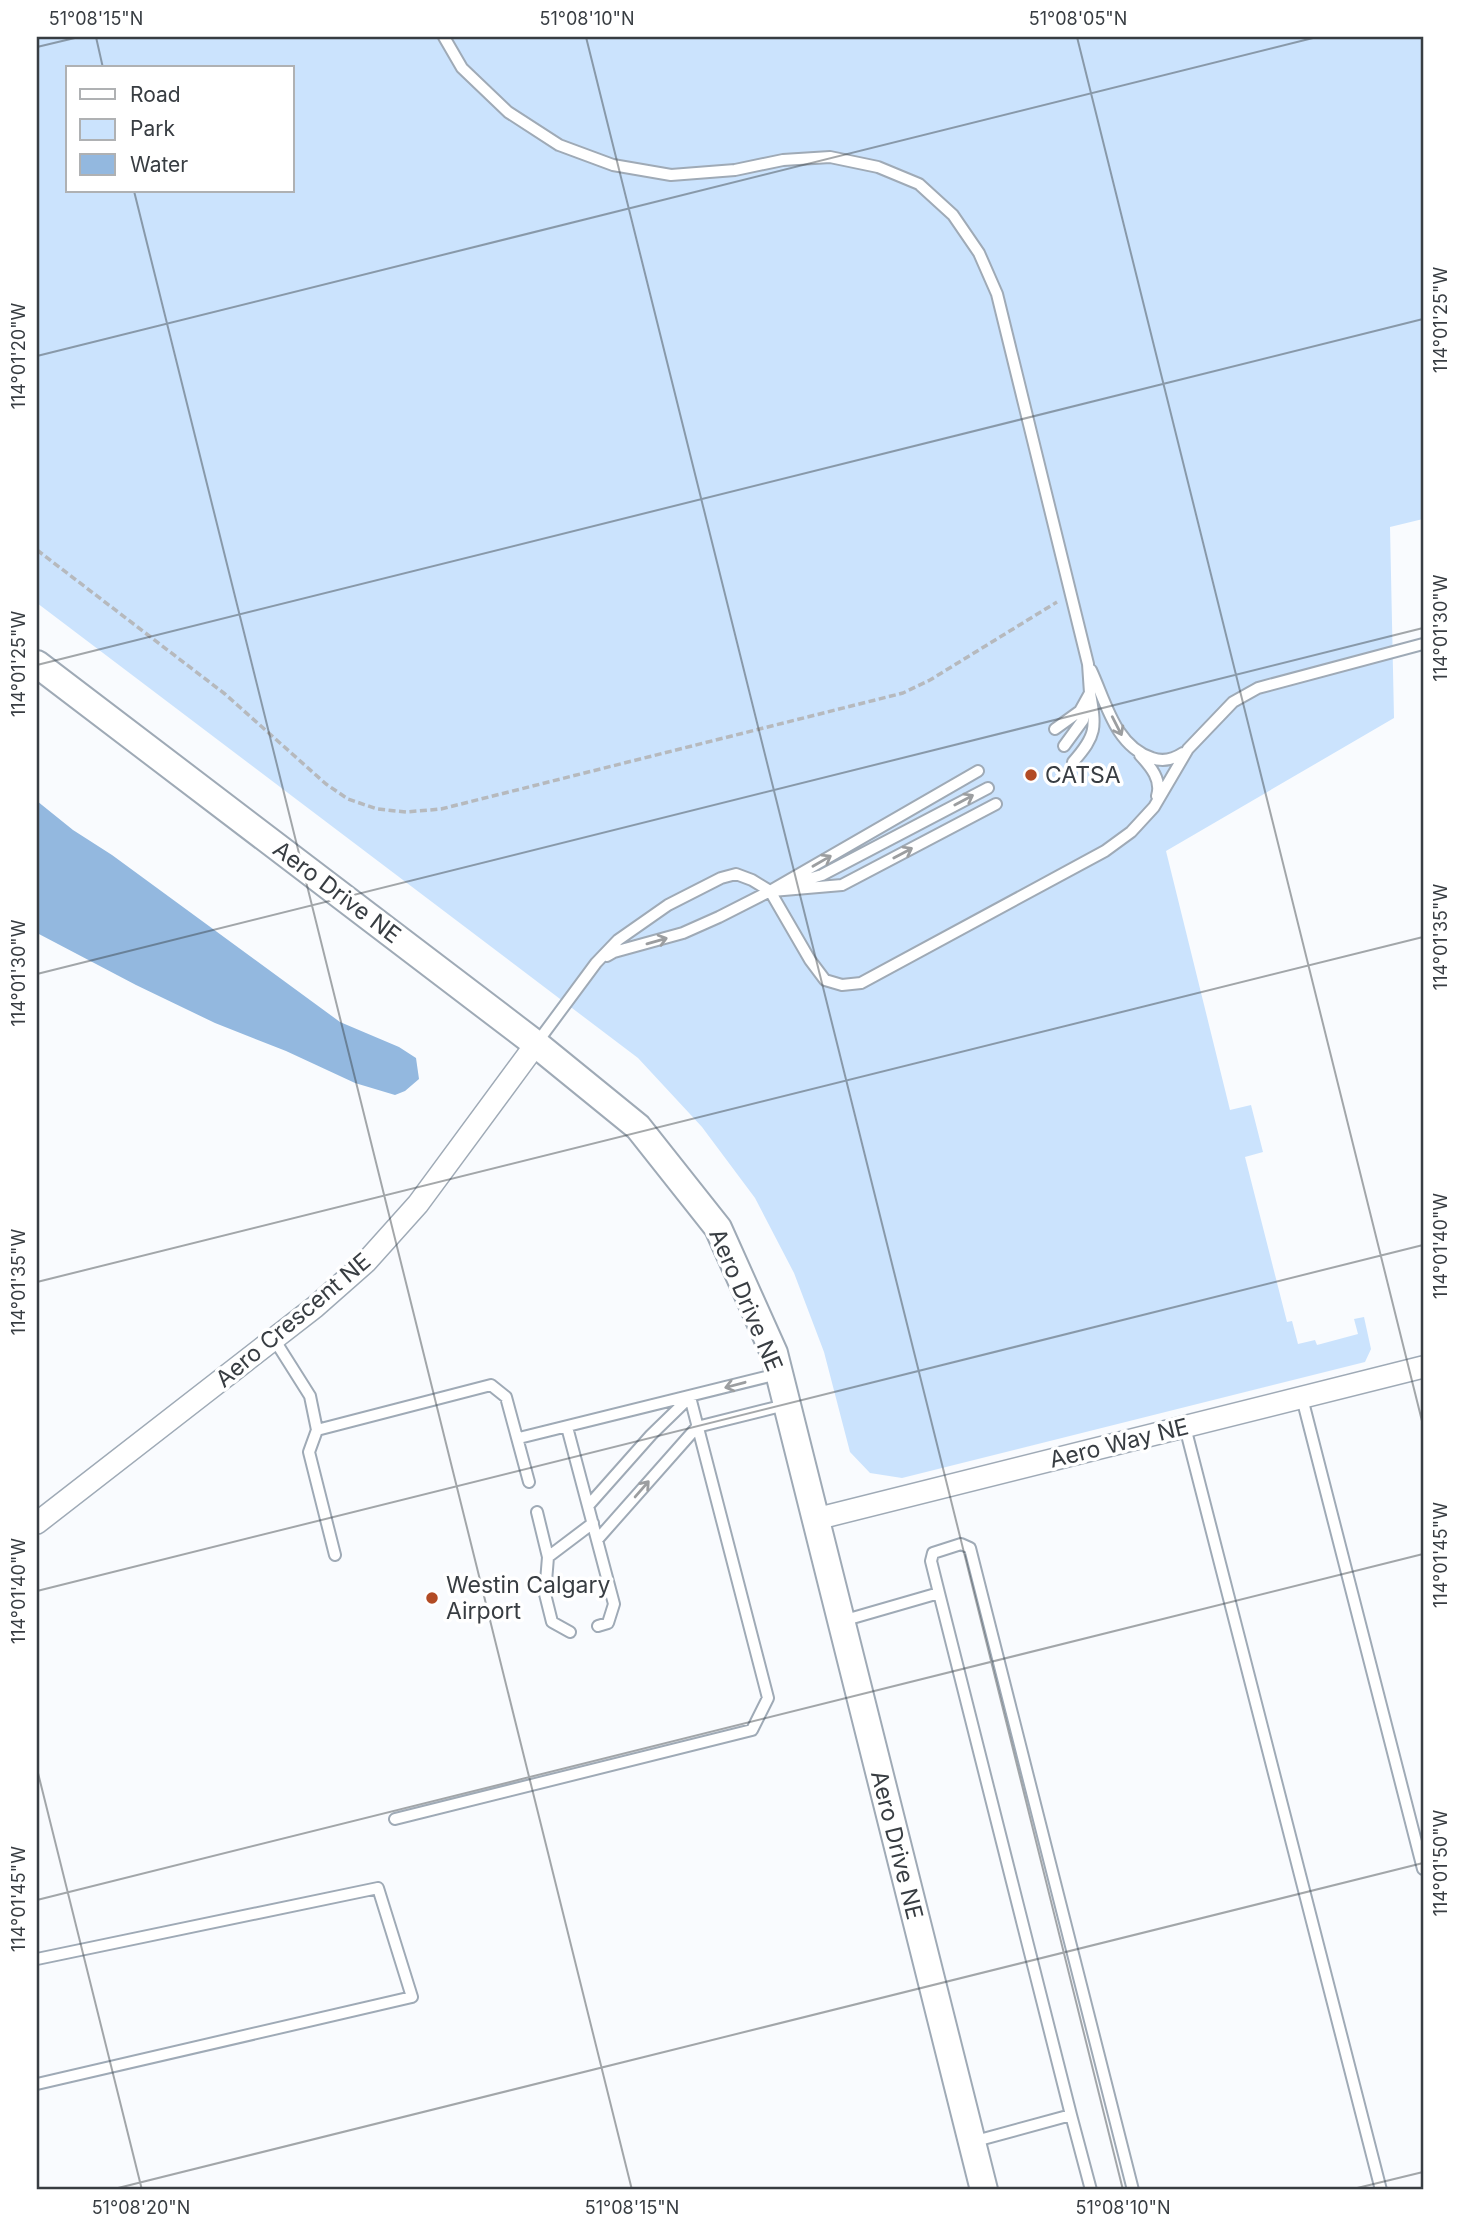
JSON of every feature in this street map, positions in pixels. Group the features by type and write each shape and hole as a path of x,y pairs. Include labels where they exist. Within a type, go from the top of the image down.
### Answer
{"street":[{"name":"Aero Drive NE","path":"37,664 536,1044 638,1127 718,1228 774,1353 984,2190"},
{"name":"Aero Crescent NE","path":"37,1523 315,1307 366,1262 418,1204 536,1044"},
{"name":"Aero Way NE","path":"816,1519 1423,1367"}],"lane":[{"path":"443,37 462,68 508,112 559,145 613,165 671,175 735,170 783,160 830,157 878,167 919,184 953,215 979,253 997,294 1088,664 1122,737 1149,765 1157,779 1159,788 1154,807"},
{"path":"1138,753 1157,760 1175,759 1233,702 1258,688 1423,644"},
{"path":"1064,746 1083,720 1088,696 1088,664"},
{"path":"1055,729 1080,711 1088,696"},
{"path":"1073,762 1089,743 1095,722 1088,696"},
{"path":"536,1044 596,963 618,940 668,905 721,878 736,874 770,891 810,960 825,980 842,985 860,983 1105,850 1131,832 1154,807 1188,749"},
{"path":"596,963 614,952 683,933 770,891 978,771"},
{"path":"770,891 821,875 988,788"},
{"path":"770,891 842,885 996,804"},
{"path":"274,1339 310,1396 317,1430 309,1452 335,1555"},
{"path":"519,1438 779,1374"},
{"path":"317,1430 491,1385 506,1397 530,1482"},
{"path":"396,1819 752,1730 768,1698 690,1397"},
{"path":"588,1506 651,1435 690,1397"},
{"path":"1302,1398 1423,1869"},
{"path":"597,1540 697,1427 787,1404"},
{"path":"567,1427 614,1604 608,1623 598,1626"},
{"path":"1185,1427 1381,2190"},
{"path":"537,1512 548,1557 545,1594 552,1622 570,1632"},
{"path":"548,1557 593,1523"},
{"path":"1091,2190 931,1561 933,1553 961,1545 970,1548 1133,2190"},
{"path":"841,1621 939,1593"},
{"path":"37,1959 378,1888 412,1997 37,2084"},
{"path":"972,2142 1071,2115"}],"path":[{"path":"37,550 225,694 326,785 348,799 377,809 406,812 442,809 903,693 930,681 1071,594"}],"green space":[{"path":"37,37 1423,37 1423,519 1390,527 1394,718 1166,851 1230,1110 1251,1105 1263,1152 1245,1157 1287,1322 1292,1321 1298,1344 1315,1340 1317,1345 1358,1334 1354,1319 1364,1317 1371,1349 1365,1362 902,1478 870,1473 850,1452 824,1352 794,1273 755,1198 702,1127 638,1058 37,603"}],"water":[{"path":"37,801 73,830 112,855 340,1022 399,1047 416,1058 419,1079 405,1091 395,1095 355,1083 286,1051 215,1023 37,933"}],"place":[{"name":"CATSA","path":"1031,775"},
{"name":"Westin Calgary Airport","path":"432,1598"}]}
